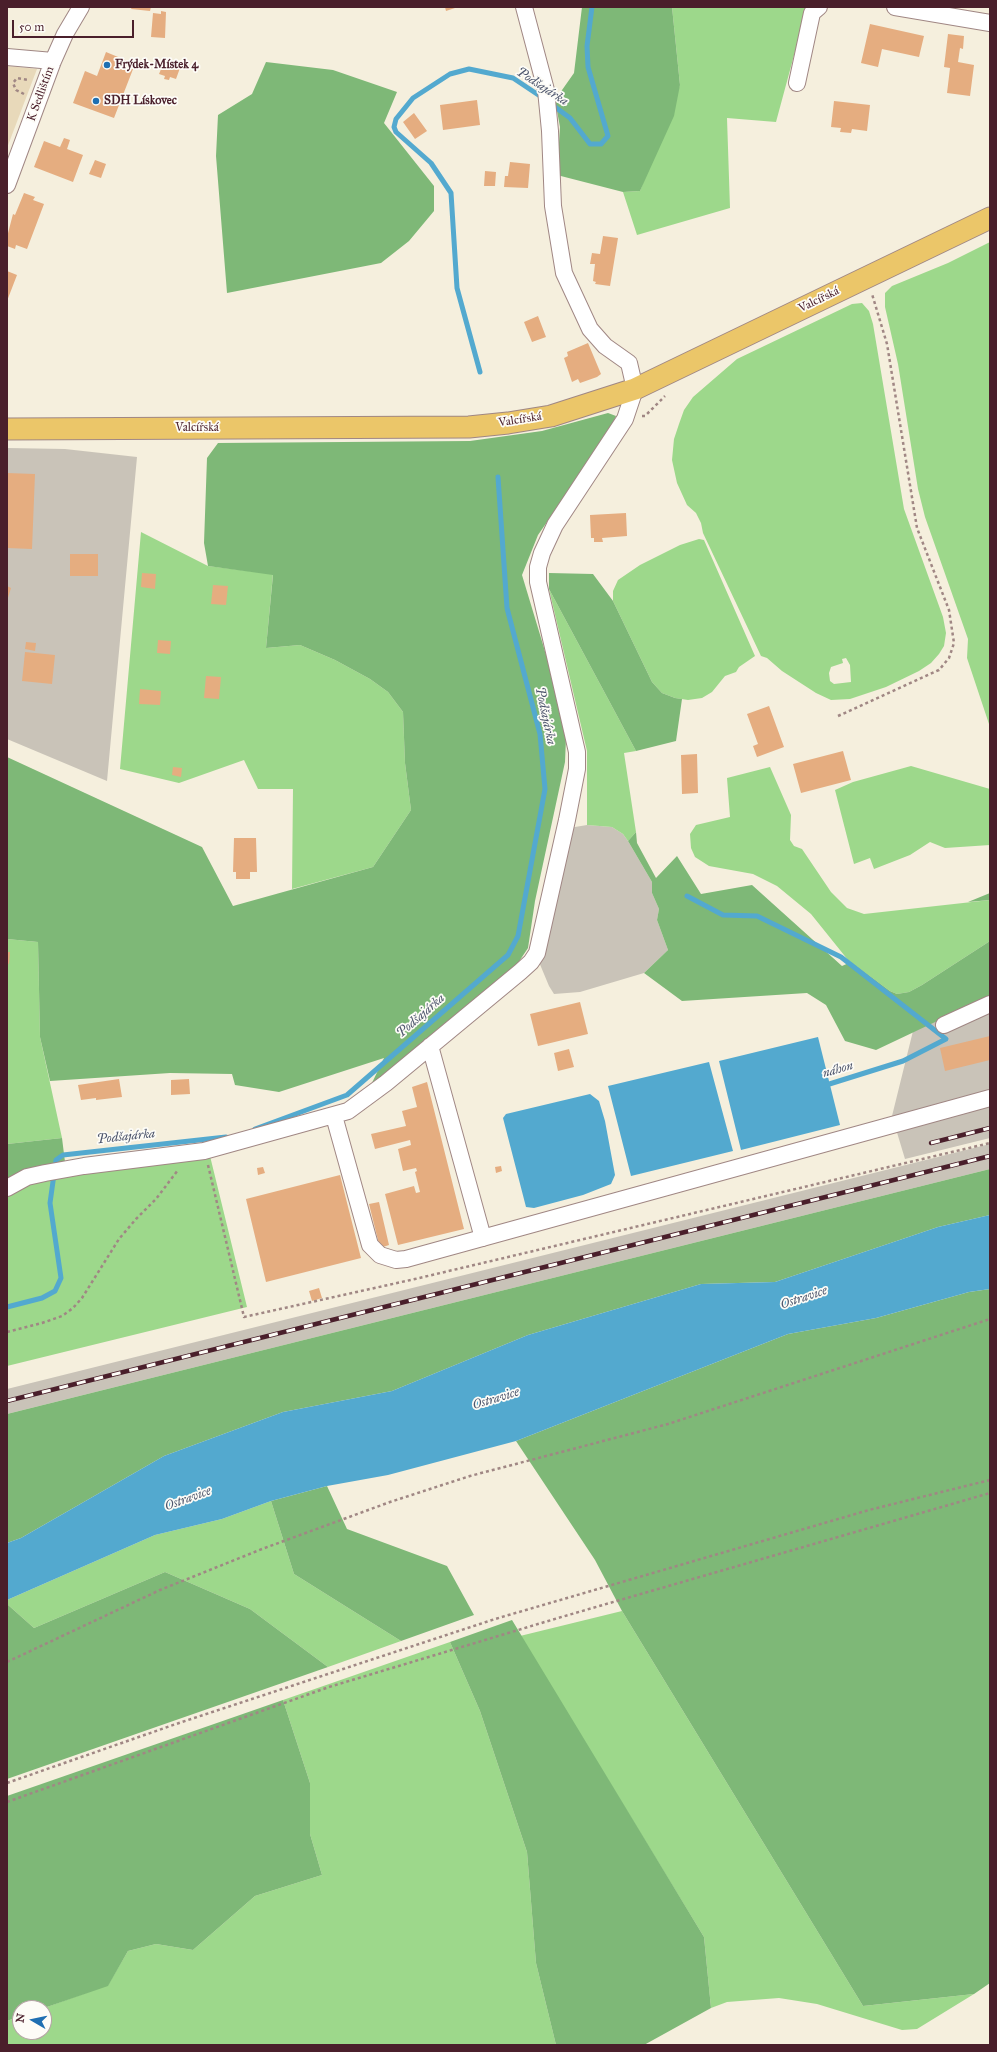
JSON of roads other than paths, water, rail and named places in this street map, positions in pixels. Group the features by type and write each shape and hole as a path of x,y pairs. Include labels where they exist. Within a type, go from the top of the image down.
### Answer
{"main road":[{"name":"Valcířská","path":"7,430 469,427 508,423 551,416 635,389 990,218"}],"street":[{"name":"K Sedlištím","path":"7,185 53,61 65,34 81,7"},
{"path":"7,1188 27,1177 45,1173 204,1151 348,1111 361,1103 532,962 537,952 577,769 577,752 538,582 538,567 542,553 555,525 625,419 635,389 629,363 606,346 590,329 564,273 553,206 549,116 546,90 524,7"},
{"path":"797,83 812,13 819,7"},
{"path":"895,7 990,24"},
{"path":"7,57 53,61"},
{"path":"944,1025 990,1004"},
{"path":"430,1046 482,1238"},
{"path":"334,1116 366,1236 374,1251 387,1259 406,1259 990,1098"}],"water":[{"path":"818,1037 840,1125 741,1150 719,1061"},
{"path":"709,1062 733,1151 631,1176 608,1086"},
{"path":"590,1094 599,1101 605,1121 615,1175 611,1184 583,1195 534,1208 526,1207 503,1118 506,1114"},
{"name":"Ostravice","path":"990,1215 990,1289 969,1292 876,1318 788,1334 516,1441 388,1475 327,1486 271,1501 222,1519 155,1535 7,1600 7,1543 21,1538 164,1456 283,1412 392,1391 528,1335 701,1284 775,1282 938,1227"}],"waterway":[{"name":"Podšajárka","path":"551,104 570,118 590,144 601,144 608,136 588,67 587,46 592,7"},
{"name":"Podšajárka","path":"480,372 457,288 451,193 431,163 396,132 394,127 396,119 413,98 450,74 469,69 513,78 543,98"},
{"name":"Podšajárka","path":"255,1129 347,1095 508,955 518,936 545,789 540,734 507,608 498,477"},
{"name":"náhon","path":"687,896 723,915 757,916 841,957 946,1039 903,1061 823,1086"},
{"name":"Podšajárka","path":"7,1307 42,1298 55,1291 61,1278 50,1203 56,1160 63,1155 226,1137"}],"railway":[{"path":"931,1143 990,1128"},
{"path":"7,1401 990,1156"}],"place":[{"name":"Frýdek-Místek 4","path":"107,65"},
{"name":"SDH Lískovec","path":"96,101"}]}
